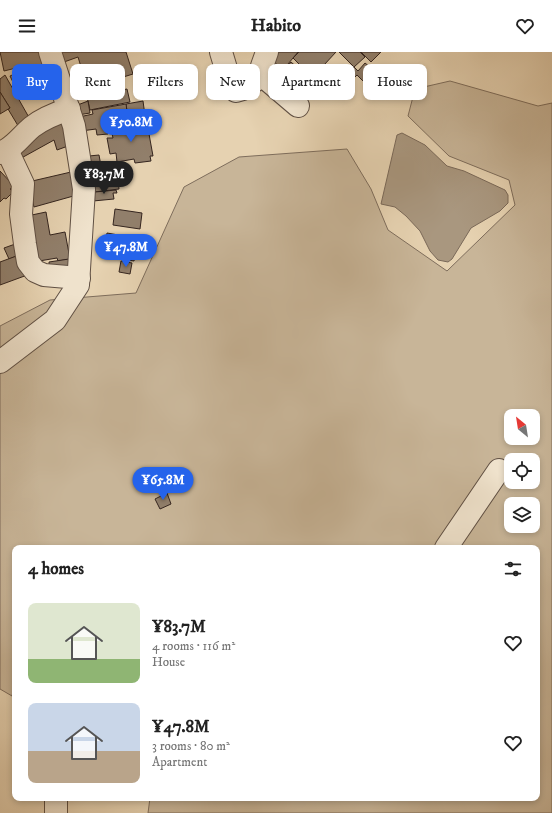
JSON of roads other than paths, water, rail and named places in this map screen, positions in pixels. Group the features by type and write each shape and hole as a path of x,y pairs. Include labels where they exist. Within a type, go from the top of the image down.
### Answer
{"street":[{"path":"0,362 55,320 78,285 84,189 74,126 50,52"},
{"path":"221,52 230,82 236,91 243,89 264,74"},
{"path":"267,52 262,66 264,77 298,106"},
{"path":"69,109 54,114 32,126 17,143 3,151 23,184 21,214 24,244 28,262 35,271 44,275 79,278"},
{"path":"448,545 500,470"},
{"path":"56,801 56,813"}]}
